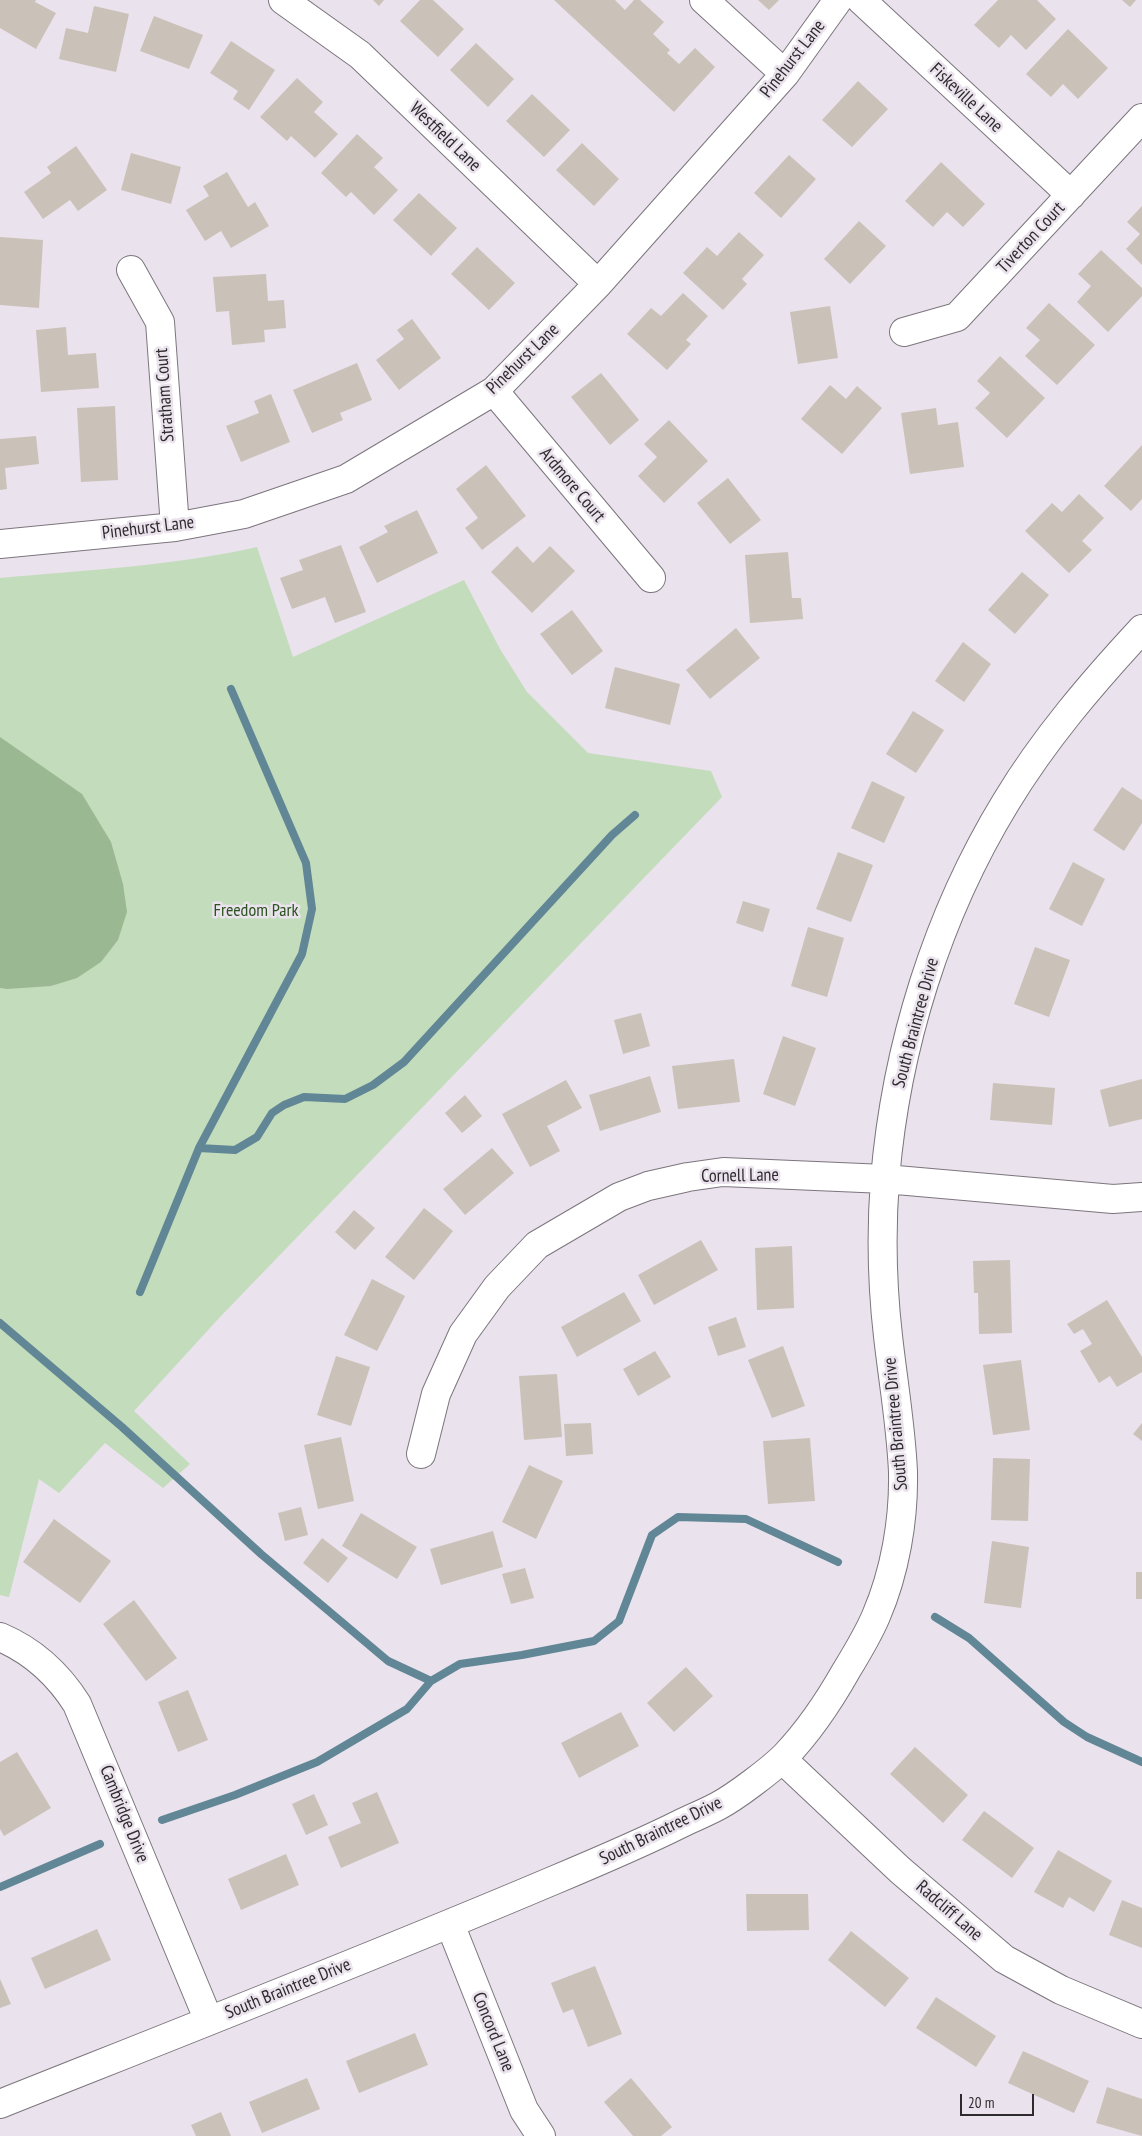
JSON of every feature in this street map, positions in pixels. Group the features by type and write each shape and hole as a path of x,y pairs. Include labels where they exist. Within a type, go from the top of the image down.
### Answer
{"street":[{"name":"Westfield Lane","path":"283,0 360,55 598,284"},
{"path":"704,0 785,74"},
{"name":"Pinehurst Lane","path":"0,544 175,527 244,514 346,479 494,392 598,284 785,74 838,0"},
{"name":"Fiskeville Lane","path":"861,0 1071,196"},
{"name":"Tiverton Court","path":"904,332 957,317 1142,118"},
{"name":"Stratham Court","path":"131,270 160,322 175,527"},
{"name":"Ardmore Court","path":"494,392 651,578"},
{"name":"South Braintree Drive","path":"0,2104 450,1924 647,1841 721,1805 782,1759 816,1719 858,1650 877,1613 898,1541 902,1509 903,1476 901,1442 884,1293 882,1250 885,1179 893,1112 904,1051 922,987 943,929 972,866 1004,804 1032,762 1084,693 1142,629"},
{"name":"Cornell Lane","path":"420,1454 436,1394 464,1334 497,1287 537,1245 619,1197 648,1186 688,1177 723,1172 885,1179 1113,1199 1142,1197"},
{"name":"Cambridge Drive","path":"0,1637 22,1647 40,1660 63,1684 77,1704 209,2021"},
{"name":"Radcliff Lane","path":"782,1759 900,1870 1004,1959 1060,1990 1142,2024"},
{"name":"Concord Lane","path":"450,1924 524,2110 541,2136"}],"green space":[{"name":"Freedom Park","path":"257,547 293,657 464,580 500,649 527,692 588,753 711,771 722,797 220,1317 134,1411 190,1464 163,1488 105,1443 59,1493 39,1479 9,1597 0,1595 0,578 161,563"},
{"path":"0,737 82,794 111,842 123,884 127,912 118,940 101,962 77,978 51,986 0,988"}],"building":[{"path":"0,0 36,0 35,2 56,13 36,49 0,28"},
{"path":"373,0 384,0 379,6"},
{"path":"420,0 433,0 464,29 438,57 400,21"},
{"path":"554,0 615,0 625,10 634,0 640,0 664,22 653,34 670,50 667,53 679,64 695,48 715,67 674,112"},
{"path":"758,0 779,0 769,10"},
{"path":"998,0 1037,0 1056,19 1026,50 1011,35 999,48 974,25"},
{"path":"1122,0 1136,0 1130,7"},
{"path":"94,6 129,14 116,72 59,59 66,28 88,33"},
{"path":"154,16 203,35 189,69 140,51"},
{"path":"1068,29 1108,68 1078,99 1063,84 1051,97 1026,74"},
{"path":"231,41 275,70 249,110 233,99 238,91 210,73"},
{"path":"476,43 514,79 488,107 450,70"},
{"path":"297,78 323,102 314,112 338,134 315,158 291,136 287,141 260,117"},
{"path":"858,81 888,109 852,147 822,120"},
{"path":"532,94 570,130 544,157 506,121"},
{"path":"357,134 383,158 374,167 398,190 374,215 351,192 346,197 321,173"},
{"path":"582,143 619,179 594,206 556,170"},
{"path":"76,146 107,190 78,211 70,200 43,219 24,192 51,173 47,167"},
{"path":"131,153 181,167 171,204 121,190"},
{"path":"789,155 816,179 781,218 754,193"},
{"path":"941,162 985,204 963,227 947,212 933,227 905,201"},
{"path":"227,172 248,207 255,202 269,226 231,248 221,231 205,241 186,210 209,196 203,186"},
{"path":"419,193 457,228 431,256 393,220"},
{"path":"1142,206 1142,265 1126,249 1140,234 1127,222"},
{"path":"859,221 886,246 850,284 824,259"},
{"path":"739,232 764,255 742,279 747,284 723,310 683,273 707,247 717,256"},
{"path":"0,237 43,240 39,308 0,305"},
{"path":"477,247 515,283 489,310 451,274"},
{"path":"1101,250 1142,288 1142,296 1108,332 1077,302 1091,286 1078,274"},
{"path":"266,274 268,301 284,300 286,328 264,330 265,342 232,345 229,311 216,312 213,277"},
{"path":"683,293 708,316 686,340 691,344 667,370 627,334 651,308 661,316"},
{"path":"1049,303 1095,345 1057,385 1025,356 1040,340 1026,328"},
{"path":"830,306 838,358 798,364 790,312"},
{"path":"412,319 441,358 399,390 376,360 404,339 397,330"},
{"path":"66,327 68,355 96,353 99,388 41,392 36,330"},
{"path":"1000,356 1045,398 1007,438 975,408 990,393 977,381"},
{"path":"357,363 372,400 340,413 343,420 312,433 293,390"},
{"path":"601,373 639,420 610,445 571,397"},
{"path":"830,385 846,399 857,386 882,408 842,454 801,419"},
{"path":"271,394 290,442 241,462 226,426 259,413 254,401"},
{"path":"115,406 118,480 81,482 77,408"},
{"path":"936,408 938,425 958,422 964,467 910,474 901,413"},
{"path":"669,420 708,461 664,503 638,476 657,457 644,444"},
{"path":"36,436 39,464 5,468 7,489 0,490 0,439"},
{"path":"1142,445 1142,499 1131,511 1104,486"},
{"path":"486,465 526,516 482,550 465,528 478,518 456,489"},
{"path":"728,478 761,520 730,544 697,503"},
{"path":"1079,494 1104,518 1082,541 1092,550 1069,573 1025,531 1052,503 1062,512"},
{"path":"417,510 438,553 377,583 359,547 388,532 384,526"},
{"path":"341,545 366,612 335,623 325,597 292,609 280,578 303,570 299,560"},
{"path":"517,546 533,563 550,546 575,571 532,613 491,572"},
{"path":"788,552 792,598 801,598 803,619 750,623 745,555"},
{"path":"1022,572 1049,595 1015,634 988,610"},
{"path":"572,610 603,651 572,675 540,634"},
{"path":"736,628 760,658 710,699 686,670"},
{"path":"963,642 991,664 964,702 935,681"},
{"path":"615,667 680,684 670,725 605,708"},
{"path":"913,711 944,730 916,773 886,754"},
{"path":"872,781 905,797 884,843 851,828"},
{"path":"1122,787 1142,800 1142,823 1124,851 1093,830"},
{"path":"838,852 873,865 851,922 816,909"},
{"path":"1073,862 1105,879 1082,926 1049,909"},
{"path":"743,901 770,909 763,932 736,923"},
{"path":"808,927 844,938 827,997 791,986"},
{"path":"1035,947 1070,960 1049,1017 1014,1004"},
{"path":"641,1013 650,1046 623,1054 614,1020"},
{"path":"783,1036 816,1048 795,1106 763,1094"},
{"path":"734,1059 740,1102 678,1109 672,1066"},
{"path":"650,1076 661,1112 600,1131 589,1095"},
{"path":"1142,1079 1142,1119 1109,1127 1100,1090"},
{"path":"566,1080 582,1108 547,1126 560,1151 530,1167 502,1114"},
{"path":"993,1083 1055,1088 1052,1125 990,1120"},
{"path":"465,1095 482,1116 462,1133 445,1113"},
{"path":"492,1148 514,1173 465,1215 443,1189"},
{"path":"424,1208 453,1231 414,1280 385,1257"},
{"path":"354,1210 375,1228 355,1250 335,1232"},
{"path":"701,1240 718,1270 654,1305 638,1275"},
{"path":"792,1246 794,1308 757,1310 755,1248"},
{"path":"1010,1260 1012,1333 979,1334 978,1293 974,1293 973,1261"},
{"path":"372,1279 405,1296 377,1351 344,1335"},
{"path":"624,1292 641,1321 577,1357 561,1327"},
{"path":"1107,1300 1142,1357 1142,1372 1117,1387 1110,1376 1099,1383 1080,1351 1092,1344 1083,1329 1074,1334 1067,1324"},
{"path":"736,1317 746,1347 718,1356 708,1327"},
{"path":"783,1346 805,1406 772,1418 748,1360"},
{"path":"655,1351 671,1377 638,1396 623,1369"},
{"path":"336,1356 370,1367 351,1426 317,1415"},
{"path":"1021,1360 1030,1430 993,1435 983,1365"},
{"path":"557,1374 562,1437 524,1440 519,1376"},
{"path":"591,1423 593,1454 566,1456 564,1424"},
{"path":"1142,1423 1142,1441 1133,1434"},
{"path":"341,1437 354,1501 318,1509 304,1445"},
{"path":"810,1438 815,1501 768,1504 763,1441"},
{"path":"993,1458 1030,1459 1028,1521 991,1520"},
{"path":"529,1465 563,1481 536,1539 502,1522"},
{"path":"301,1507 308,1535 285,1541 278,1513"},
{"path":"361,1513 417,1547 397,1579 342,1546"},
{"path":"54,1519 111,1561 80,1603 23,1562"},
{"path":"493,1531 503,1567 441,1585 430,1549"},
{"path":"322,1538 348,1558 328,1583 303,1563"},
{"path":"992,1541 1029,1547 1021,1608 984,1603"},
{"path":"525,1568 534,1598 511,1604 502,1574"},
{"path":"1136,1572 1142,1572 1142,1599 1136,1599"},
{"path":"134,1600 177,1658 146,1681 103,1624"},
{"path":"686,1667 713,1696 674,1732 647,1703"},
{"path":"188,1690 208,1740 178,1752 158,1702"},
{"path":"621,1712 639,1746 579,1778 561,1743"},
{"path":"915,1747 968,1795 943,1823 890,1774"},
{"path":"17,1752 51,1808 4,1836 0,1829 0,1762"},
{"path":"377,1792 399,1843 341,1868 328,1837 361,1823 352,1803"},
{"path":"314,1794 328,1825 306,1835 292,1804"},
{"path":"984,1811 1034,1848 1012,1878 962,1840"},
{"path":"1058,1850 1112,1881 1094,1912 1069,1897 1063,1908 1034,1892"},
{"path":"286,1854 299,1885 241,1910 228,1879"},
{"path":"746,1894 808,1894 809,1930 747,1931"},
{"path":"1122,1900 1142,1908 1142,1948 1109,1935"},
{"path":"97,1929 111,1960 45,1989 31,1958"},
{"path":"851,1931 909,1978 885,2007 828,1960"},
{"path":"595,1966 622,2034 588,2047 573,2009 563,2013 551,1983"},
{"path":"0,1979 11,2004 0,2008"},
{"path":"936,1997 996,2036 976,2067 916,2028"},
{"path":"415,2033 428,2065 359,2093 346,2061"},
{"path":"1023,2051 1089,2081 1074,2113 1008,2083"},
{"path":"307,2078 320,2109 262,2133 249,2102"},
{"path":"631,2078 672,2127 661,2136 633,2136 604,2102"},
{"path":"1107,2087 1142,2099 1142,2136 1096,2123"},
{"path":"221,2112 231,2136 196,2136 191,2125"}],"waterway":[{"path":"140,1292 199,1148 302,954 312,909 306,863 231,689"},
{"path":"199,1148 235,1150 257,1137 272,1113 284,1105 304,1097 345,1099 373,1085 404,1062 612,835 635,815"},
{"path":"0,1323 122,1427 261,1554 388,1661 431,1681"},
{"path":"162,1820 235,1795 317,1762 407,1709 431,1681 460,1664 522,1655 594,1641 619,1621 652,1535 678,1517 746,1519 838,1562"},
{"path":"935,1617 969,1638 1064,1722 1087,1737 1142,1762"},
{"path":"0,1887 100,1844"}]}
